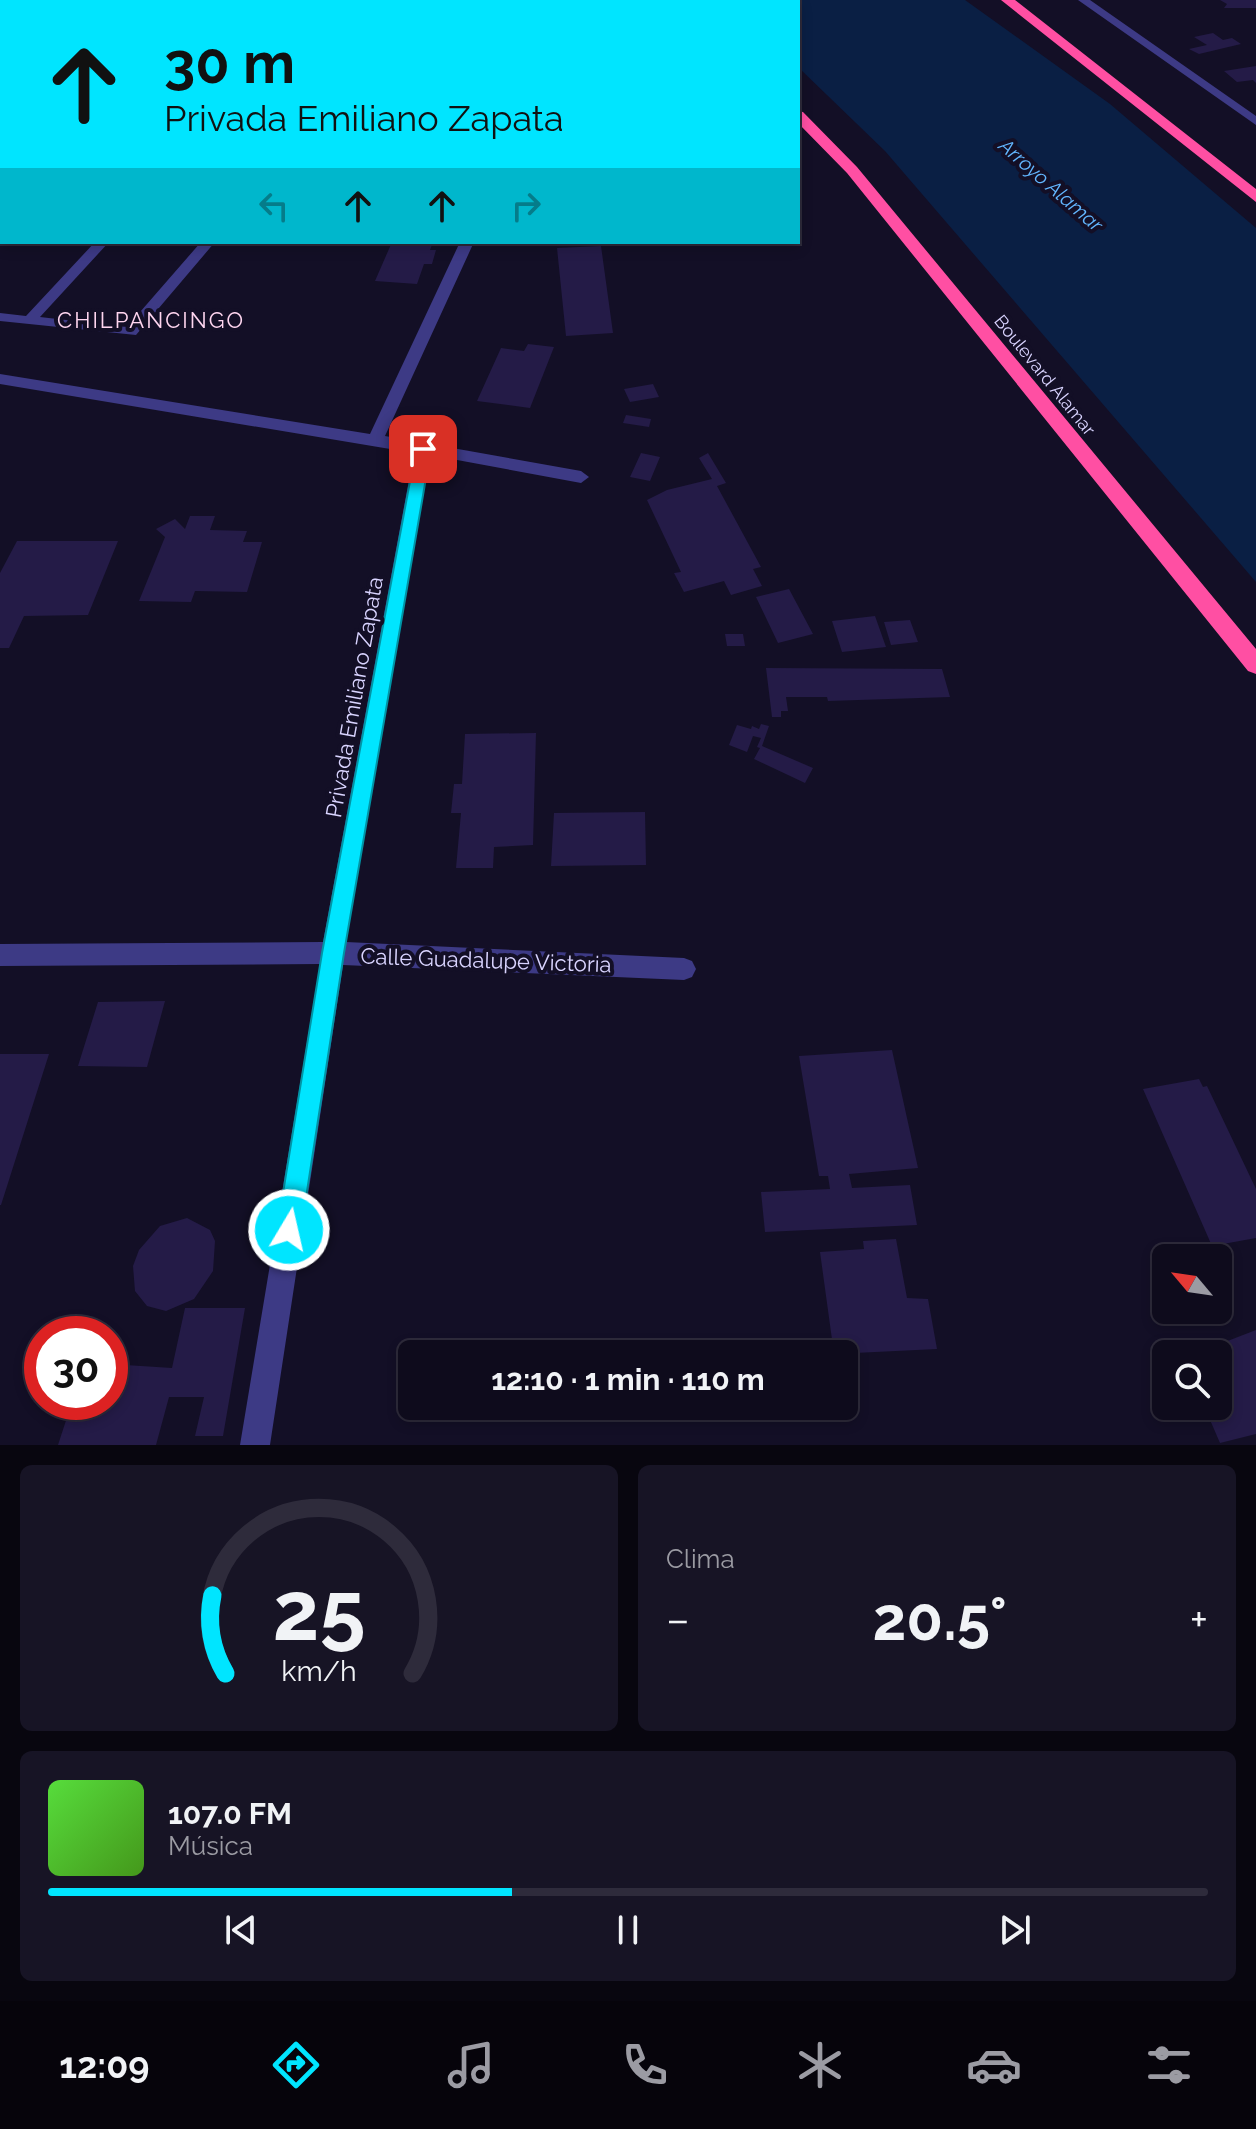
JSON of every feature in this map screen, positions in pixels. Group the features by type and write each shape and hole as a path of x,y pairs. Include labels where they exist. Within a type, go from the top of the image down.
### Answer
{"highway":[{"path":"1007,0 1018,5 1256,197"},
{"name":"Boulevard Alamar","path":"800,117 852,170 1256,665"}],"street":[{"path":"1083,0 1256,121"},
{"path":"30,320 100,244"},
{"path":"0,317 131,332 206,244"},
{"path":"375,440 466,244"},
{"path":"0,379 581,477"},
{"name":"Privada Emiliano Zapata","path":"255,1445 333,953 423,449"},
{"name":"Calle Guadalupe Victoria","path":"0,955 333,953 684,969"}],"water":[{"name":"Arroyo Alamar","path":"800,0 965,0 1110,104 1256,228 1256,582 885,151 800,69"}],"building":[{"path":"1220,0 1256,0 1256,8 1224,8 1227,4"},
{"path":"1213,33 1223,40 1232,38 1241,44 1199,54 1189,49 1207,45 1194,37"},
{"path":"1256,66 1256,83 1253,80 1237,82 1224,71"},
{"path":"391,244 432,244 430,250 436,250 432,264 424,264 417,284 375,281"},
{"path":"601,246 613,333 566,336 557,248"},
{"path":"528,344 554,347 530,408 477,401 501,348 524,351"},
{"path":"653,384 659,397 630,402 624,389"},
{"path":"626,415 651,419 649,427 623,423"},
{"path":"641,453 660,457 650,481 630,477"},
{"path":"708,453 726,483 717,486 761,567 753,569 762,586 731,595 724,581 684,592 674,573 681,572 647,500 667,490 712,479 699,458"},
{"path":"190,516 215,516 210,530 247,531 243,542 262,542 247,592 195,591 191,602 139,601 165,537 156,529 175,519 185,529"},
{"path":"17,541 118,541 88,615 24,616 9,648 0,648 0,573"},
{"path":"789,589 813,634 778,643 756,597"},
{"path":"875,616 886,647 842,652 832,621"},
{"path":"910,620 918,642 891,645 884,622"},
{"path":"725,634 743,634 745,646 727,646"},
{"path":"766,668 942,669 950,697 828,701 827,697 786,697 788,711 781,711 781,717 772,717"},
{"path":"761,724 769,726 762,746 813,768 805,783 754,759 761,738 753,736 747,752 729,745 737,725 759,729"},
{"path":"536,733 533,845 494,847 493,868 456,868 461,813 451,813 454,784 462,784 465,734"},
{"path":"645,812 646,865 551,866 554,813"},
{"path":"165,1001 147,1067 78,1066 98,1002"},
{"path":"892,1050 918,1168 849,1174 852,1188 910,1185 917,1225 765,1232 761,1192 830,1189 828,1176 819,1176 799,1056"},
{"path":"0,1054 49,1054 1,1205 0,1205"},
{"path":"1199,1079 1203,1087 1207,1086 1256,1189 1256,1238 1211,1244 1143,1089"},
{"path":"187,1218 210,1230 215,1241 213,1271 194,1299 166,1311 147,1306 135,1291 133,1266 139,1250 160,1226"},
{"path":"896,1239 907,1298 928,1299 937,1349 858,1353 858,1340 832,1340 820,1252 864,1249 863,1241"},
{"path":"185,1308 245,1308 223,1436 195,1436 204,1397 169,1397 156,1445 58,1445 66,1420 128,1420 128,1365 172,1368"},
{"path":"1256,1330 1256,1434 1220,1443 1210,1420 1232,1420 1230,1340"}],"district":[{"name":"CHILPANCINGO","path":"151,320"}],"route":[{"path":"289,1230 333,953 423,449"}]}
